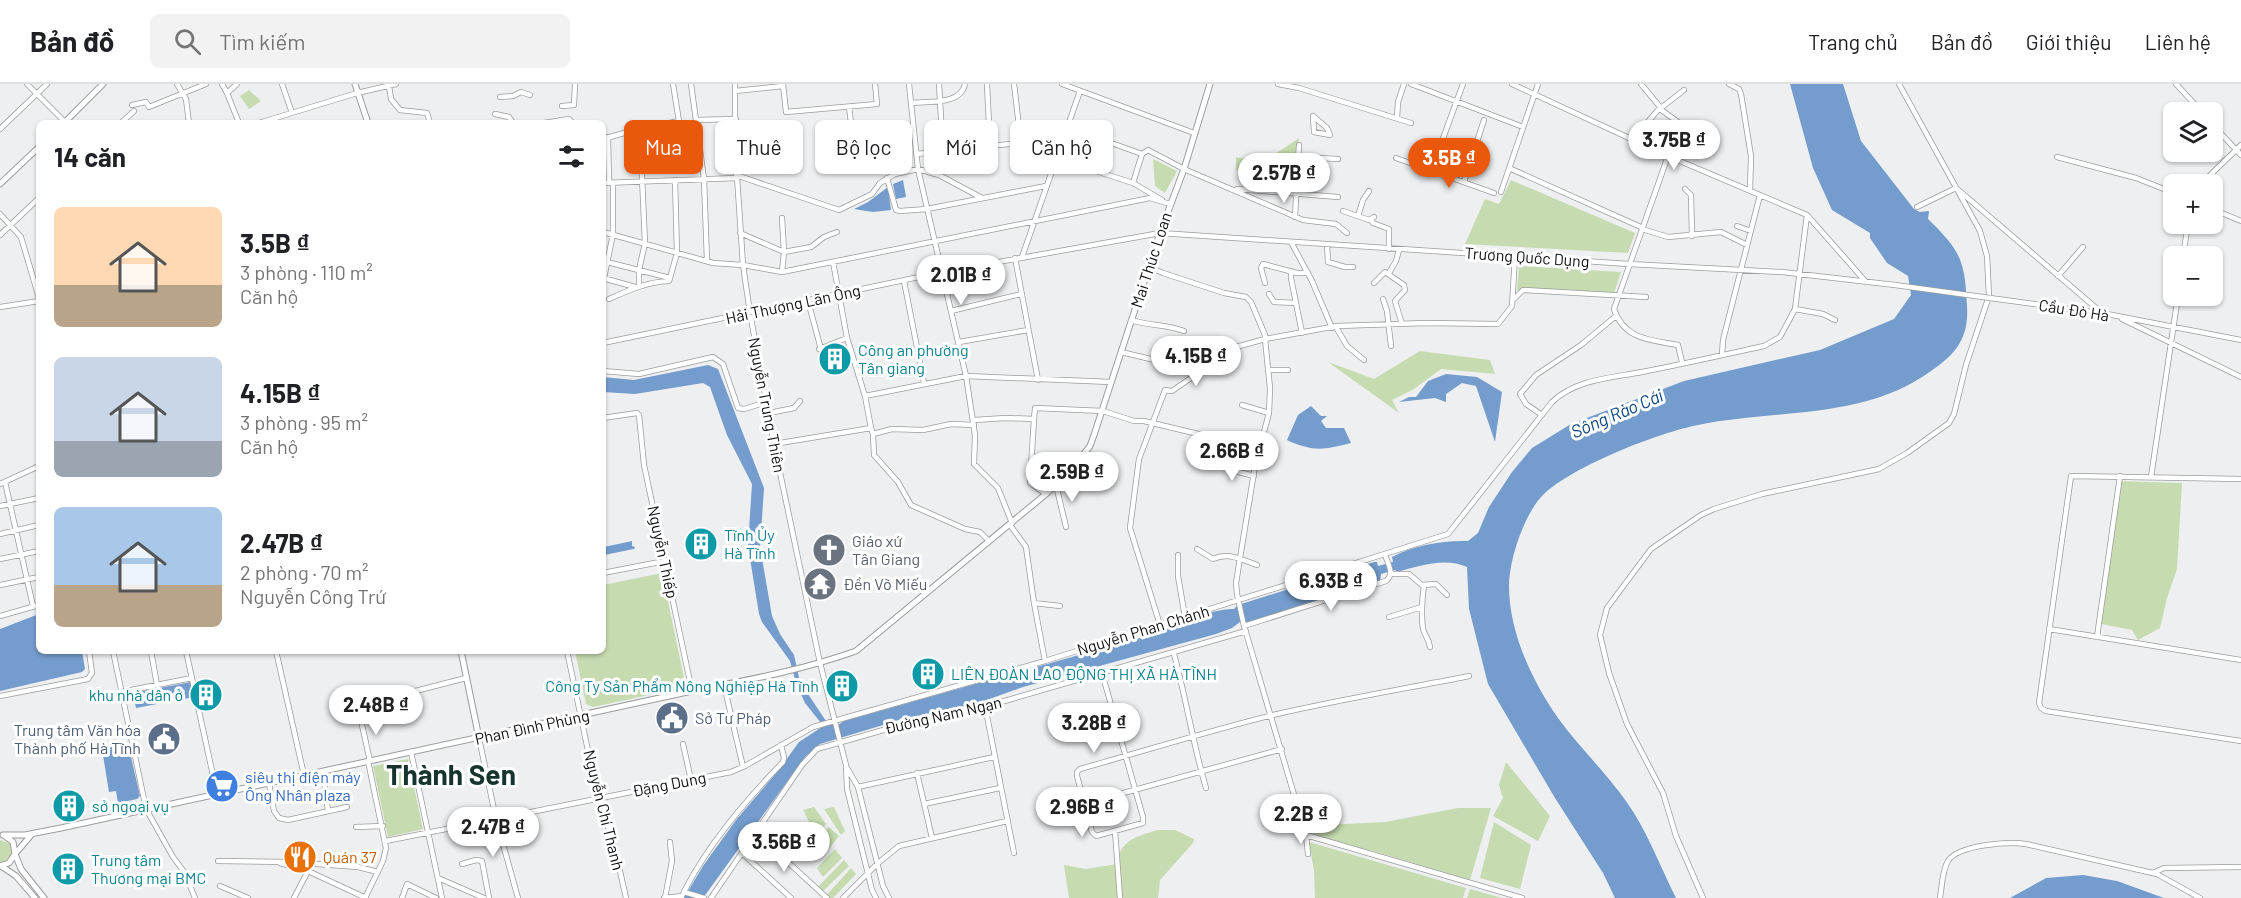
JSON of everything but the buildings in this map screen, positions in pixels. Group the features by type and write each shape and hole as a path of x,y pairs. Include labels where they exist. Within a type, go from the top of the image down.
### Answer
{"main road":[{"path":"67,120 103,84"},
{"path":"355,84 367,120"},
{"name":"Mai Thúc Loan","path":"820,663 856,651 1046,494 1073,468 1090,446 1160,233 1184,169 1210,84"},
{"path":"0,184 36,150"},
{"path":"461,654 479,738"},
{"name":"Phan Đình Phùng","path":"2,835 32,834 820,663"},
{"path":"1,866 9,863 32,834"},
{"path":"2,835 13,842 21,869 44,898"},
{"path":"1,866 16,876 35,898"}],"street":[{"path":"27,84 61,120"},
{"path":"0,129 47,84"},
{"path":"177,84 184,92 189,120"},
{"path":"123,120 133,108 146,102 149,106 206,84"},
{"path":"222,84 238,120"},
{"path":"227,93 237,84"},
{"path":"282,84 292,113"},
{"path":"269,120 357,93 396,84"},
{"path":"562,106 574,105 575,84"},
{"path":"673,84 679,120"},
{"path":"691,84 696,120 736,118"},
{"name":"Nguyễn Trung Thiên","path":"735,84 735,147 740,233 750,313 774,444 820,663 846,765"},
{"path":"735,91 783,85 786,112 877,104 875,84"},
{"path":"909,84 918,169 966,376 974,423 974,464 998,488 1011,524 1026,547 1045,661"},
{"path":"939,84 942,120"},
{"path":"912,103 957,98 964,91 965,84"},
{"path":"987,84 989,120"},
{"path":"1014,84 1018,120"},
{"path":"1062,84 1194,133"},
{"path":"1278,84 1299,86 1411,123"},
{"path":"1397,118 1398,102 1404,84"},
{"path":"1411,84 1523,127"},
{"path":"1431,171 1463,84"},
{"path":"1512,84 1668,156 1807,214 1866,282"},
{"path":"1501,192 1538,84"},
{"path":"1641,84 1660,108 1678,122"},
{"path":"1729,84 1739,89 1741,94 1751,156 1750,190"},
{"path":"1703,898 1676,836 1662,791 1628,723 1610,673 1600,635 1607,608 1652,549 1701,515 1762,494 1879,469 1907,453 1952,420 1966,365 1989,292 1983,239 1899,84"},
{"path":"2176,84 2193,102"},
{"path":"388,86 391,99 400,110 427,113 429,120"},
{"path":"1633,140 1660,108 1684,90"},
{"path":"1070,120 1080,91"},
{"path":"500,97 511,97 521,92 530,95"},
{"path":"849,107 851,120"},
{"path":"495,114 509,117 511,120"},
{"path":"1313,116 1327,128 1330,135 1314,132 1313,116"},
{"path":"1464,182 1484,120"},
{"path":"606,258 613,234 606,138 624,132"},
{"path":"2223,136 2241,155"},
{"path":"1113,144 1142,154"},
{"path":"1295,217 1299,145"},
{"path":"2211,174 2241,145"},
{"path":"1133,183 1142,154 1148,150 1184,169 1295,217 1312,222 1336,224 1347,233"},
{"path":"916,154 924,153"},
{"path":"1668,156 1614,306 1616,316 1634,336 1678,345 1682,362"},
{"path":"1298,157 1338,159"},
{"path":"2057,157 2136,178 2163,189"},
{"path":"1396,158 1494,193"},
{"path":"1509,168 1663,237 1721,232 1747,245"},
{"path":"606,183 737,177 839,210 872,194 887,178 918,169 939,175 982,198"},
{"path":"703,172 707,261"},
{"path":"637,287 645,243 643,174"},
{"path":"1022,257 1050,174"},
{"path":"1105,174 1133,183 1170,204"},
{"path":"887,178 896,210 927,208 1046,186"},
{"path":"609,299 637,287 669,281 677,253 675,180"},
{"path":"1231,188 1338,197"},
{"path":"1917,207 1956,188"},
{"path":"1956,188 2102,313 2241,340"},
{"path":"1685,189 1691,195 1692,236"},
{"path":"1358,216 1363,200 1370,191"},
{"path":"1722,355 1723,340 1760,195"},
{"path":"606,233 713,263 743,265 782,272 1150,198 1170,204"},
{"path":"0,235 36,201"},
{"path":"1343,211 1373,218 1373,223 1389,229 1389,249"},
{"path":"0,214 21,237 36,289"},
{"path":"1616,316 1581,345 1536,375 1521,394 1526,404 1542,415 1561,393 1574,387 1614,376 1722,355 1774,342 1780,337 1795,309 1807,214"},
{"path":"2223,214 2241,221"},
{"path":"782,218 784,252 782,272"},
{"path":"1737,226 1751,231"},
{"path":"740,233 784,252 811,248 824,237 837,232"},
{"name":"Trương Quốc Dụng","path":"1160,233 1742,270 1895,285"},
{"name":"Hải Thượng Lãn Ông","path":"606,342 943,272 1160,233"},
{"path":"1291,242 1334,327 1347,346 1364,360"},
{"path":"1327,245 1328,262 1353,267"},
{"path":"2058,276 2083,247"},
{"path":"1389,273 1396,261 1399,249"},
{"path":"1160,625 1130,528 1138,459 1165,390 1172,391 1236,347 1265,339 1334,327 1498,324 1512,306 1515,256"},
{"path":"1015,258 1038,380"},
{"path":"606,261 670,278"},
{"path":"833,262 847,338 865,396 873,434 874,455 898,482 911,505 965,529 980,532 988,541"},
{"path":"1265,283 1261,268 1263,264 1308,273"},
{"path":"1149,267 1224,293 1246,297 1251,302 1265,339 1270,388 1269,413 1255,466 1236,583 1245,627 1306,835 1308,854"},
{"path":"1291,271 1302,333"},
{"path":"1374,284 1383,272 1389,273 1405,287 1395,301 1402,324"},
{"path":"606,279 637,287"},
{"path":"904,281 924,383"},
{"name":"Cầu Đò Hà","path":"1895,285 2102,313 2127,320 2241,377"},
{"path":"1513,300 1523,290 1646,297"},
{"path":"951,311 1021,294"},
{"path":"1269,294 1274,302 1296,303"},
{"path":"1383,299 1388,311 1391,346"},
{"path":"0,307 36,300"},
{"path":"808,301 826,368"},
{"path":"2151,477 2177,306"},
{"path":"1795,309 1816,312 1835,320"},
{"path":"1131,320 1148,325 1168,325 1184,331"},
{"path":"959,342 1028,330"},
{"path":"819,348 847,338"},
{"path":"1121,352 1163,362"},
{"path":"606,371 639,374 713,357 723,364 738,408 744,409 767,402"},
{"path":"1268,370 1288,370"},
{"path":"865,396 966,376 1111,382"},
{"path":"769,413 794,408 800,401"},
{"path":"1242,405 1269,413"},
{"path":"1046,494 1030,483 1035,408 1103,411 1134,421 1144,421 1152,425 1219,439 1255,466"},
{"name":"Nguyễn Thiếp","path":"606,418 639,413 644,465 692,691"},
{"name":"Nguyễn Phan Chánh","path":"835,720 1045,661 1386,557 1448,534 1542,415"},
{"path":"873,434 892,429 922,430 951,424 1006,418 1034,419"},
{"path":"774,444 871,428"},
{"path":"1240,466 1239,472 1254,476"},
{"path":"33,606 10,504 3,483 36,467"},
{"path":"2241,479 2075,474 2070,477 2039,703 2044,710 2241,741"},
{"path":"2097,637 2121,476"},
{"path":"1056,484 1066,527"},
{"path":"0,506 36,499"},
{"path":"0,534 36,526"},
{"path":"1197,549 1213,559 1222,555 1257,565"},
{"path":"0,559 36,552"},
{"path":"1178,555 1178,576 1185,617"},
{"path":"1386,557 1391,573 1409,574 1424,585 1438,585 1448,595"},
{"path":"606,572 665,561"},
{"name":"Đường Nam Ngạn","path":"711,898 817,749 950,711 985,706 1174,654 1245,627 1386,581 1391,573"},
{"path":"0,585 36,578"},
{"path":"1424,585 1422,607 1424,633 1430,640 1430,647"},
{"path":"1034,603 1060,606"},
{"path":"0,616 36,606"},
{"path":"1389,616 1422,607"},
{"path":"2049,629 2241,660"},
{"path":"0,696 88,679 92,673 89,654"},
{"path":"114,654 146,809 173,857 185,873 193,897"},
{"path":"152,654 157,684"},
{"path":"187,654 217,794"},
{"path":"277,654 304,775"},
{"name":"Nguyễn Chí Thanh","path":"568,654 598,798 614,844 626,898"},
{"path":"1174,654 1192,738 1206,788"},
{"path":"1102,674 1126,756 1143,823 1096,836 1084,804 1077,776 1078,770 1126,756 1272,716 1469,676"},
{"path":"121,692 192,678"},
{"path":"396,696 466,678"},
{"path":"724,685 743,767"},
{"path":"985,706 1014,853"},
{"path":"275,862 308,871 365,898 386,855 386,841 360,716"},
{"name":"Đặng Dung","path":"386,841 731,772 813,727 835,720"},
{"path":"479,738 496,819 518,898"},
{"path":"683,744 691,780"},
{"path":"683,895 696,870 732,819 783,762 781,746"},
{"path":"1084,804 1282,749"},
{"path":"411,752 442,898"},
{"path":"858,787 994,757"},
{"path":"846,765 858,787 877,864 889,898"},
{"path":"846,765 847,789 876,898"},
{"path":"323,772 328,811"},
{"path":"917,773 932,838"},
{"path":"269,783 274,811 279,818 288,819 347,807"},
{"path":"924,804 1000,788"},
{"path":"843,898 899,846 1007,821"},
{"path":"356,828 383,826"},
{"path":"1115,831 1120,898"},
{"path":"756,833 827,898"},
{"path":"1306,835 1522,898"},
{"path":"670,842 672,861 665,898 683,895 704,898"},
{"path":"1940,898 1945,868 1952,856 1964,850 2004,843 2026,844 2153,873 2200,898"},
{"path":"742,853 791,898"},
{"path":"462,864 476,860 482,861 489,898"},
{"path":"218,861 358,867 378,872"},
{"path":"294,898 311,864"},
{"path":"2153,873 2164,868 2241,867"},
{"path":"438,878 484,898"},
{"path":"402,898 407,884 436,898"},
{"path":"220,886 248,898"}],"green space":[{"path":"249,90 261,101 249,109 240,96"},
{"path":"1299,138 1291,185 1241,183 1245,173 1236,170 1236,157 1262,163"},
{"path":"1153,159 1177,171 1165,193 1155,186"},
{"path":"1511,180 1635,233 1628,253 1465,244 1485,199 1499,204"},
{"path":"1519,266 1621,272 1613,296 1517,290"},
{"path":"1420,351 1490,360 1495,374 1441,369 1414,389 1392,400 1399,413 1328,362 1374,379"},
{"path":"2117,481 2182,483 2177,569 2160,628 2138,640 2132,630 2097,623"},
{"path":"662,573 686,687 593,707 586,704 576,654 606,654 606,584"},
{"path":"408,759 423,829 388,837 373,766"},
{"path":"1506,762 1550,816 1538,841 1493,816 1503,798 1499,785"},
{"path":"814,807 826,824 816,835 803,810"},
{"path":"834,807 845,831 841,835 824,809"},
{"path":"1458,808 1491,808 1470,880 1307,834 1305,826 1385,822"},
{"path":"1494,822 1531,845 1520,889 1480,878"},
{"path":"806,825 818,843 809,851 798,830"},
{"path":"829,827 839,836 824,855 819,836"},
{"path":"1158,830 1175,830 1194,839 1160,880 1158,898 1069,898 1064,865 1086,869 1117,864 1121,849 1126,844 1137,837"},
{"path":"0,840 11,844 13,853 4,862 0,862"},
{"path":"1309,842 1466,888 1463,898 1315,898 1314,871"},
{"path":"835,849 842,858 823,877 817,868"},
{"path":"844,860 849,866 820,894 816,889"},
{"path":"851,868 856,874 833,898 824,898"},
{"path":"1470,889 1502,898 1467,898"}],"water":[{"name":"Sông Rào Cái","path":"1790,84 1843,84 1861,141 1914,209 1920,212 1929,211 1928,219 1954,249 1965,278 1967,306 1966,327 1959,344 1931,371 1905,387 1877,398 1819,410 1698,425 1661,435 1595,462 1558,483 1537,502 1519,537 1510,575 1510,603 1513,621 1524,655 1539,688 1567,730 1634,813 1676,898 1615,898 1603,873 1555,798 1488,684 1469,609 1467,567 1441,563 1381,574 1380,581 1245,623 1240,622 1216,634 1023,687 981,702 903,719 820,744 805,757 703,898 684,898 703,866 736,820 778,771 799,742 825,725 838,725 844,721 1150,635 1202,615 1234,609 1238,605 1374,562 1377,562 1378,566 1393,562 1392,557 1419,546 1439,542 1468,541 1478,533 1489,507 1512,472 1532,448 1571,424 1684,381 1820,350 1894,319 1911,295 1908,276 1887,263 1870,238 1870,233 1832,210 1813,168"},
{"path":"903,180 906,197 896,199 893,184"},
{"path":"888,187 891,210 873,212 854,209 868,202"},
{"path":"708,365 718,369 764,488 760,547 772,616 780,634 794,655 800,682 826,721 821,723 805,703 790,661 762,622 759,614 748,546 752,484 727,435 710,387 703,383 635,394 606,392 606,377 634,380"},
{"path":"1446,374 1477,377 1502,392 1495,442 1476,386 1462,383 1446,394 1446,402 1435,398 1399,402 1409,397 1416,397 1428,381"},
{"path":"1311,406 1321,416 1327,416 1321,421 1326,428 1344,428 1351,443 1319,449 1304,447 1287,440 1298,415"},
{"path":"632,541 632,546 635,547 606,555 606,547"},
{"path":"36,615 36,654 82,654 85,669 82,672 0,691 0,629"},
{"path":"191,682 194,697 136,708 133,693"},
{"path":"128,744 140,796 137,799 118,803 116,791 109,792 102,749"},
{"path":"2083,875 2117,881 2164,898 2010,898 2046,878"}],"place":[{"name":"Công an phường Tân giang","path":"835,359"},
{"name":"Tĩnh Ủy Hà Tĩnh","path":"701,544"},
{"name":"Giáo xứ Tân Giang","path":"829,550"},
{"name":"Đền Võ Miếu","path":"820,584"},
{"name":"LIÊN ĐOÀN LAO ĐỘNG THỊ XÃ HÀ TĨNH","path":"928,674"},
{"name":"Công Ty Sản Phẩm Nông Nghiệp Hà Tĩnh","path":"842,686"},
{"name":"khu nhà dân ở","path":"206,695"},
{"name":"Sở Tư Pháp","path":"672,718"},
{"name":"Trung tâm Văn hóa Thành phố Hà Tĩnh","path":"164,739"},
{"name":"siêu thị điện máy Ông Nhân plaza","path":"222,786"},
{"name":"sở ngoại vụ","path":"69,806"},
{"name":"Quán 37","path":"300,857"},
{"name":"Trung tâm Thương mại BMC","path":"68,869"}],"district":[{"name":"Thành Sen","path":"451,775"}]}
